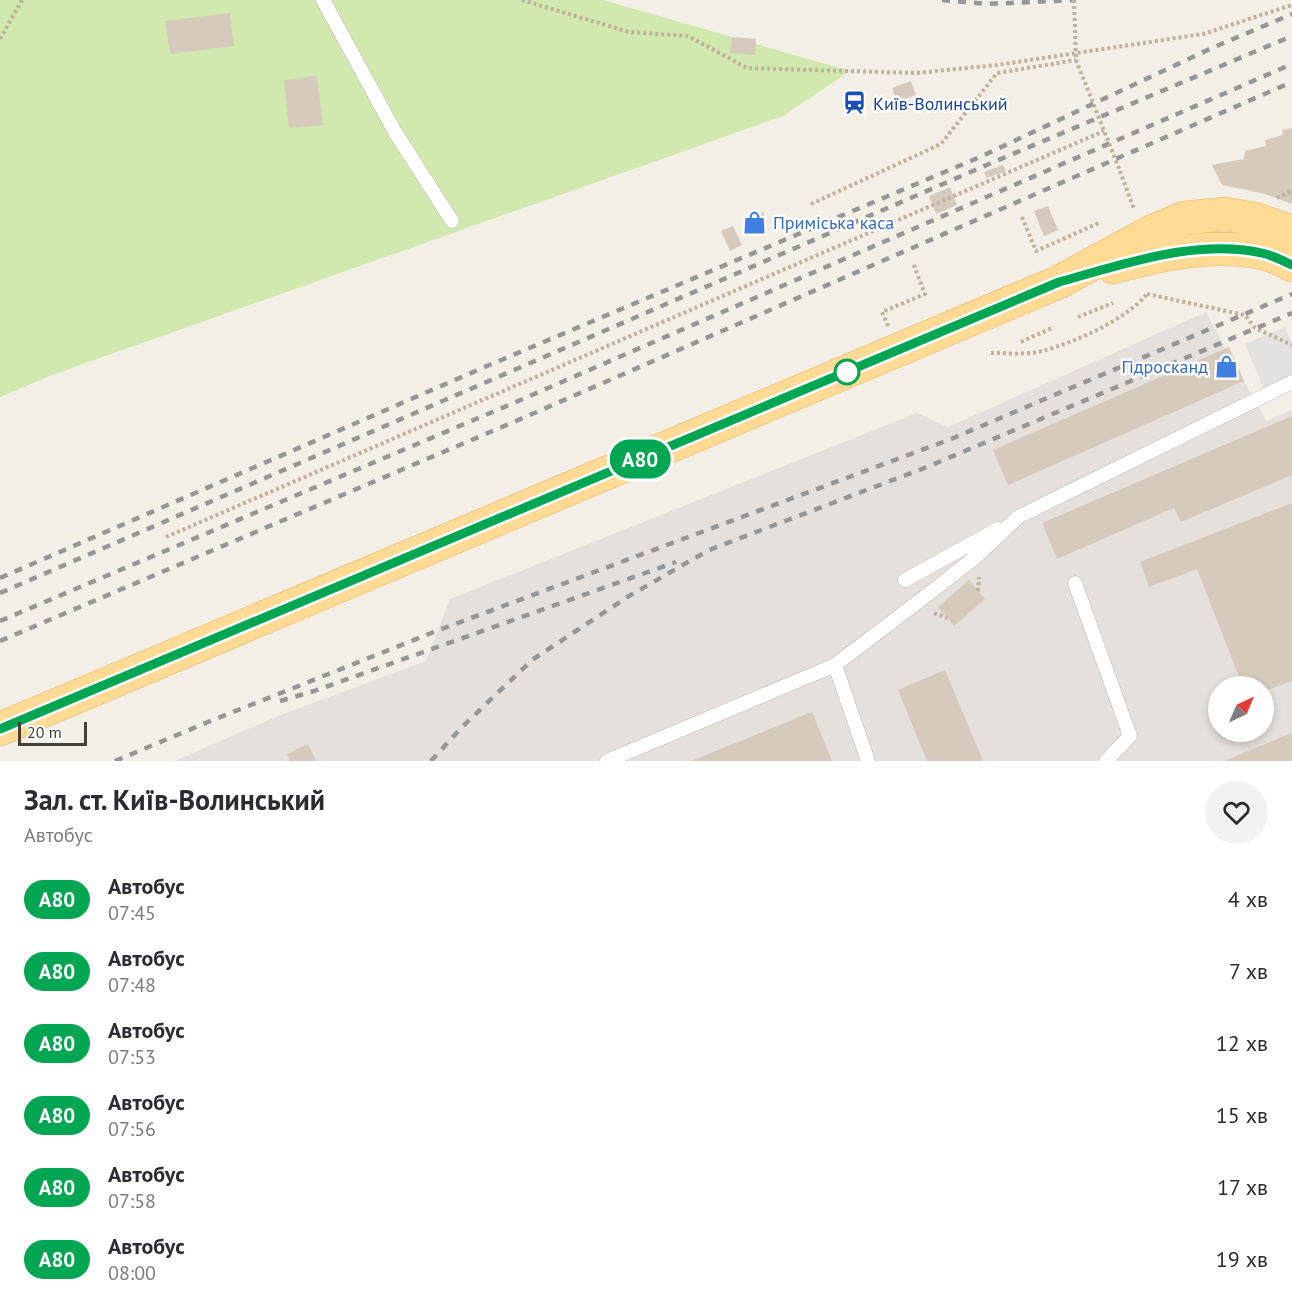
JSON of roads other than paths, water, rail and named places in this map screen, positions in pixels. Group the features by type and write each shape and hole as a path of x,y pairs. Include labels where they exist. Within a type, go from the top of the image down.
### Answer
{"main road":[{"path":"0,729 1059,282 1151,232 1184,218 1225,214 1255,219 1292,232"},
{"path":"1059,282 1152,257 1217,248 1267,254 1292,265"}],"lane":[{"path":"323,0 395,132 452,221"},
{"path":"905,580 1018,517 1292,382"},
{"path":"607,761 835,665 979,554 1018,517"},
{"path":"1075,583 1130,736 1106,761"},
{"path":"835,665 868,761"}],"railway":[{"path":"942,0 987,4 1075,0"},
{"path":"0,578 487,366 980,157 1212,48 1292,14"},
{"path":"0,593 989,164 1292,36"},
{"path":"0,621 509,405 1292,64"},
{"path":"0,641 516,421 1292,82"},
{"path":"115,761 439,630 951,439 1292,294"},
{"path":"431,761 462,727 532,660 629,596 709,550 927,467 1292,313"},
{"path":"280,701 314,691 676,562"}],"place":[{"name":"Київ-Волинський","path":"855,103"},
{"name":"Приміська каса","path":"755,222"},
{"name":"Гідросканд","path":"1226,366"}]}
